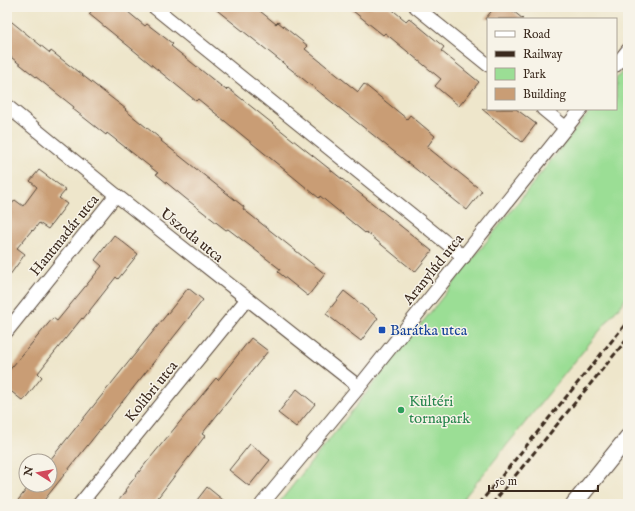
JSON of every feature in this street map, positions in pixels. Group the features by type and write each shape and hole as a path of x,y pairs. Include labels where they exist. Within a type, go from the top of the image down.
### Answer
{"street":[{"path":"154,7 464,257"},
{"path":"416,7 487,64"},
{"path":"617,64 628,50"},
{"name":"Uszoda utca","path":"7,106 116,195 359,388"},
{"path":"544,110 566,128"},
{"name":"Aranylúd utca","path":"262,504 359,388 580,110"},
{"name":"Hantmadár utca","path":"7,331 116,195"},
{"name":"Kolibri utca","path":"80,504 246,299"},
{"path":"574,504 628,437"}],"green space":[{"path":"628,64 628,296 459,504 278,504 591,110 617,110 617,78"}],"building":[{"path":"95,7 122,7 145,26 147,24 173,44 171,46 226,90 228,88 432,251 415,272 320,196 319,198 198,99 196,101 89,14"},
{"path":"213,7 255,7 276,24 278,22 308,46 305,49 358,92 364,84 407,119 410,115 435,136 427,147 482,191 467,210"},
{"path":"348,7 389,7 406,21 409,18 444,47 441,51 479,82 459,106 435,86 441,79 385,33 383,35"},
{"path":"495,7 508,7 522,18 487,18 485,19"},
{"path":"7,18 50,53 51,51 126,109 125,110 162,140 161,141 244,207 243,209 325,274 308,296 278,272 280,269 185,198 156,174 158,173 107,133 106,135 73,109 74,107 7,54"},
{"path":"482,109 517,110 536,124 522,142"},
{"path":"39,170 66,190 59,198 67,204 48,229 39,223 17,248 25,254 7,279 7,211 15,200 23,206 37,187 30,181"},
{"path":"114,235 138,254 118,279 116,277 38,373 42,377 23,401 7,388 7,373 53,318 57,321 102,266 95,260"},
{"path":"188,288 203,300 58,483 58,453 56,453"},
{"path":"344,291 378,318 361,341 326,314"},
{"path":"251,338 268,351 202,434 205,436 153,504 116,504 146,463 216,378 218,380"},
{"path":"297,389 315,404 296,427 278,413"},
{"path":"250,444 270,460 249,486 229,470"},
{"path":"207,487 228,504 194,504"},
{"path":"24,493 50,493 41,504 15,504"}],"railway":[{"path":"479,504 628,321"},
{"path":"492,504 628,338"}],"place":[{"name":"Barátka utca","path":"382,330"},
{"name":"Kültéri tornapark","path":"401,410"}]}
